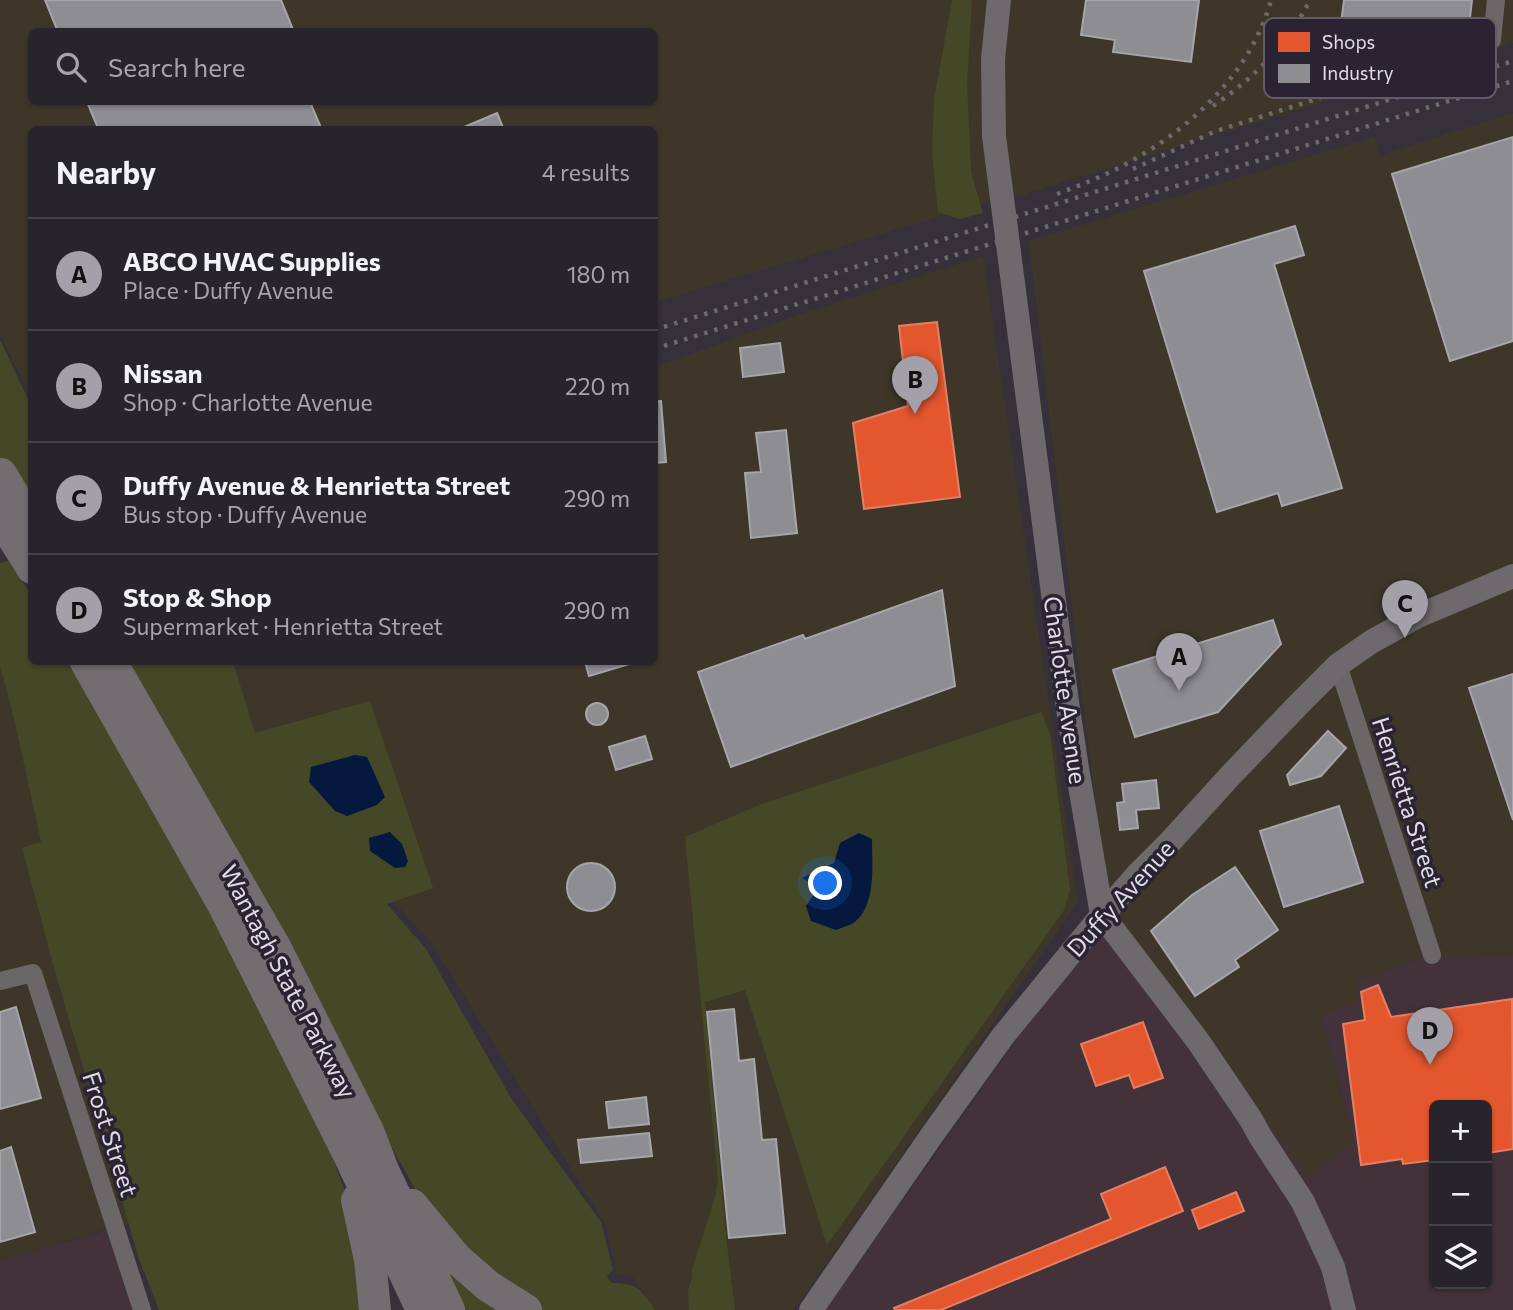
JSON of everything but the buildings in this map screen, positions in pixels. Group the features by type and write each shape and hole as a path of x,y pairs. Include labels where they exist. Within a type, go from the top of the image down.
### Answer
{"highway":[{"path":"1,473 28,519"},
{"path":"0,517 28,562"},
{"name":"Wantagh State Parkway","path":"88,665 223,904 347,1150 422,1310"},
{"name":"Wantagh State Parkway","path":"113,665 275,947 368,1131 383,1170 449,1310"},
{"path":"347,1150 370,1259 375,1310"},
{"path":"383,1170 456,1258 488,1286 526,1310"}],"street":[{"name":"Charlotte Avenue","path":"999,0 993,59 994,136 1067,702 1102,915 1198,1041 1303,1202 1333,1267 1344,1310"},
{"path":"1494,18 1496,0"},
{"name":"Duffy Avenue","path":"811,1310 1003,1036 1102,915 1230,776 1338,665 1371,642 1418,616 1513,576"},
{"name":"Henrietta Street","path":"1338,665 1432,955"},
{"name":"Frost Street","path":"0,981 33,972 142,1310"}],"shaded area":[{"path":"0,0 1513,0 1513,43 1496,48 1496,18 1264,18 1264,98 1335,98 1025,194 972,207 658,301 658,126 28,126 28,391 0,335"},
{"path":"1513,113 1513,955 1420,958 1358,981 1357,1002 1321,1014 1354,1142 1309,1177 1109,909 1029,241 1374,137 1380,155"},
{"path":"983,256 1078,902 794,1310 654,1310 632,1276 617,1275 606,1226 431,942 170,665 658,665 658,366 798,315"},
{"path":"0,665 41,843 22,848 54,968 129,1223 0,1260"},
{"path":"1109,909 1354,1142 1321,1014 1356,1002 1357,981 1420,958 1513,955 1513,1310 825,1310"},
{"path":"108,1230 132,1310 0,1310 0,1260"}],"green space":[{"path":"952,0 972,0 967,83 971,172 983,213 960,219 938,212 932,153 934,100"},
{"path":"0,340 28,399 28,494 0,461"},
{"path":"8,561 28,590 28,665 74,665 189,868 319,1123 344,1188 361,1255 367,1310 159,1310 139,1259 22,848 41,842 0,665 0,563"},
{"path":"124,665 234,665 255,733 370,701 433,888 387,904 426,949 511,1098 601,1222 613,1270 607,1276 611,1283 628,1284 638,1289 655,1310 541,1310 509,1291 420,1198 304,974 229,852 235,845 149,698"},
{"path":"1041,712 1050,734 1070,890 1064,910 827,1245 745,990 705,1002 735,1310 689,1310 688,1289 692,1270 718,1179 685,837 759,805"},
{"path":"433,1238 508,1310 460,1310"}],"water":[{"path":"355,755 367,757 385,797 377,805 347,816 335,811 309,782 311,767"},
{"path":"390,832 402,844 408,861 405,867 395,868 370,851 369,838"},
{"path":"859,833 872,839 871,885 866,907 852,924 836,930 811,921 806,906 819,887 802,878 834,863 840,843"}],"railway":[{"path":"1265,18 1271,0"},
{"path":"1300,18 1310,0"},
{"path":"1057,194 1130,162 1183,126 1203,109 1237,70 1264,22"},
{"path":"1496,66 1513,61"},
{"path":"1213,106 1264,63"},
{"path":"1496,86 1513,81"},
{"path":"1133,169 1216,131 1320,98"},
{"path":"658,329 1395,98"},
{"path":"658,348 1459,98"},
{"path":"0,542 28,533"}],"place":[{"name":"Nissan","path":"915,414"},
{"name":"Duffy Avenue & Henrietta Street","path":"1405,638"},
{"name":"ABCO HVAC Supplies","path":"1179,691"},
{"name":"Stop & Shop","path":"1430,1065"}]}
